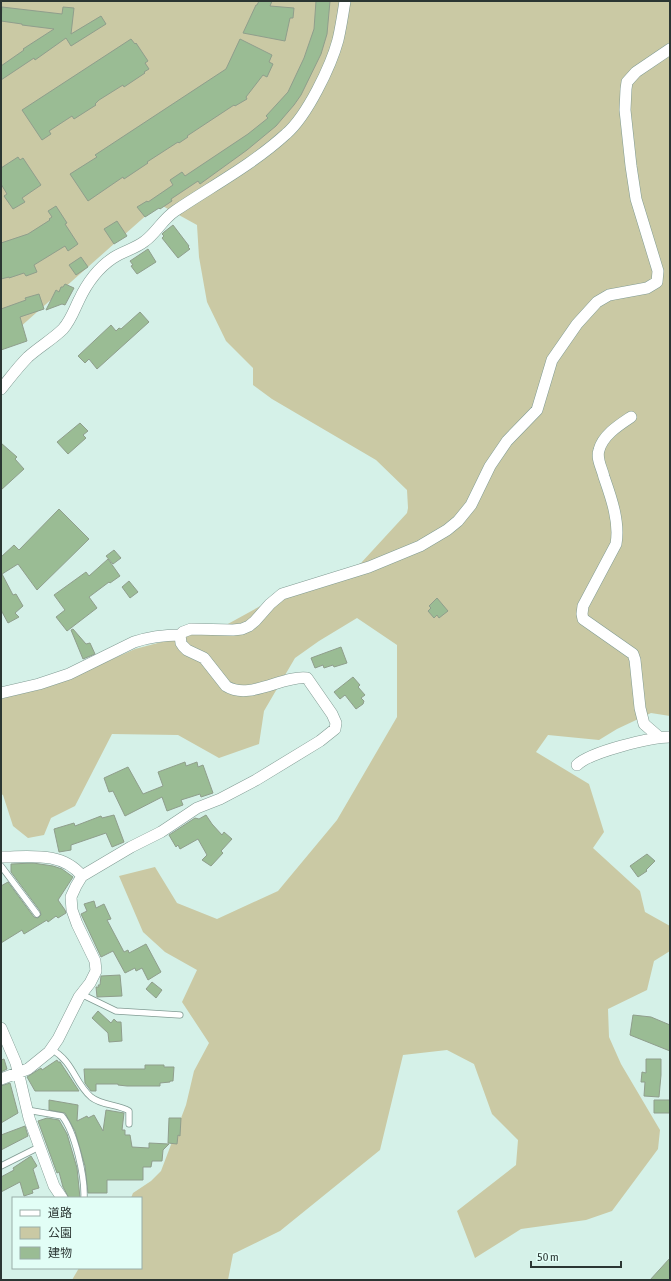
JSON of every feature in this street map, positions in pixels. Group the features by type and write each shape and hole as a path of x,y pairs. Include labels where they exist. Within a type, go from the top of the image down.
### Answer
{"street":[{"path":"1,389 28,358 64,328 88,284 97,272 113,258 137,247 158,229 170,215 233,175 287,134 303,114 331,59 338,41 345,1"},
{"path":"1,693 39,684 69,674 134,642 154,637 180,635 191,629 242,629 255,621 270,604 282,594 362,570 404,554 447,530 466,513 490,466 507,441 537,410 552,360 577,324 597,302 609,295 647,288 657,282 658,271 636,199 625,110 626,89 627,82 636,72 670,49"},
{"path":"631,417 615,428 605,438 599,450 598,460 611,497 617,536 616,544 583,606 582,614 583,619 633,654 635,660 640,708 644,724 664,737"},
{"path":"1,1079 18,1073 34,1064 51,1049 58,1039 81,994 90,983 96,971 95,961 72,910 71,897 82,876 131,847 161,832 197,808 220,799 256,780 335,729 336,723 332,714 307,678 296,679 250,690 239,691 230,689 204,658 187,650 183,646 180,635"},
{"path":"577,765 581,761 607,751 664,737"},
{"path":"1,857 42,857 55,859 70,864 77,869 82,876"},
{"path":"1,1028 16,1063 27,1110 40,1147 54,1186 61,1197"}],"lane":[{"path":"1,866 37,914"},
{"path":"81,994 116,1011 180,1015"},
{"path":"51,1049 69,1065 91,1097 98,1102 123,1108 129,1111 129,1124"},
{"path":"27,1110 62,1116 70,1132 77,1154 82,1175 84,1197"},
{"path":"1,1166 40,1147"}],"green space":[{"path":"1,1 670,1 670,716 651,713 617,729 599,740 548,735 536,752 589,784 604,832 593,848 640,891 645,912 670,926 670,951 654,961 647,990 608,1009 609,1037 621,1064 660,1130 658,1149 612,1211 586,1220 521,1229 475,1258 457,1211 516,1165 518,1140 492,1114 474,1064 447,1050 403,1055 380,1150 280,1231 233,1254 228,1280 72,1280 78,1269 142,1269 142,1197 131,1197 133,1193 151,1181 161,1171 186,1105 194,1071 209,1043 182,1002 197,970 165,952 143,932 119,876 155,867 177,903 217,919 278,891 337,820 397,717 397,645 357,618 319,641 295,658 264,711 259,744 219,758 178,735 112,734 75,806 51,818 44,835 28,838 13,826 3,795 1,794 1,699 65,680 135,649 226,625 304,582 343,572 361,563 407,513 407,490 376,460 272,399 253,385 253,368 226,341 207,302 199,257 197,225 159,204 10,336 1,340"}],"building":[{"path":"259,1 272,1 270,6 294,8 293,18 290,18 285,41 243,33"},
{"path":"316,1 330,1 327,34 321,54 301,95 294,105 276,126 247,150 200,184 198,181 171,199 172,201 145,217 137,207 147,201 148,202 173,185 170,180 182,172 185,176 248,134 268,118 266,116 288,92 304,58 314,29"},
{"path":"2,7 62,14 63,7 74,8 71,34 101,16 106,24 71,46 66,38 35,60 34,58 1,80 1,66 24,50 23,49 54,29 1,21"},
{"path":"131,39 135,44 136,43 148,61 145,63 149,69 124,87 123,85 99,100 95,104 96,105 74,119 72,116 49,131 51,134 42,140 22,110"},
{"path":"240,39 272,55 269,62 273,64 267,77 263,75 246,97 247,99 235,106 234,105 187,136 188,137 179,143 178,142 147,162 148,163 124,179 123,177 88,201 70,174 97,157 95,155 226,69"},
{"path":"18,157 20,160 23,158 41,185 22,198 25,202 13,209 4,196 7,194 1,184 1,168"},
{"path":"56,206 67,223 65,224 78,244 68,251 65,246 34,265 37,272 26,276 24,273 1,279 1,243 28,234 50,220 49,219 52,217 48,211"},
{"path":"117,221 127,236 114,244 104,229"},
{"path":"173,225 190,249 178,258 162,238 164,236 162,234"},
{"path":"148,249 156,262 137,274 131,266 133,265 130,261"},
{"path":"81,257 88,267 76,275 69,265"},
{"path":"65,284 74,288 65,305 62,304 46,310 56,290 59,292 61,287"},
{"path":"39,294 44,309 20,317 27,341 1,350 1,309 26,300 25,298"},
{"path":"140,312 149,322 97,369 89,359 85,363 78,356 111,325 116,331 119,328 121,329"},
{"path":"80,423 88,431 83,435 86,438 68,454 57,442"},
{"path":"1,443 17,457 15,459 24,469 1,490"},
{"path":"59,509 89,539 37,590 18,564 2,574 13,595 16,594 23,606 15,613 19,617 8,623 1,610 1,557 14,545 19,550"},
{"path":"114,550 121,558 113,564 106,556"},
{"path":"108,559 120,576 110,583 109,582 89,597 97,608 67,631 56,617 65,610 54,595 86,572 89,576"},
{"path":"129,581 138,592 130,598 122,587"},
{"path":"437,598 448,611 439,618 437,615 434,618 428,611 431,608 429,606"},
{"path":"73,629 86,644 90,643 95,654 83,659 71,630"},
{"path":"341,647 347,663 334,667 333,665 324,668 323,665 315,668 311,658"},
{"path":"353,677 360,685 358,687 365,695 361,698 364,701 363,704 356,709 345,695 340,699 334,692"},
{"path":"185,762 186,766 197,762 198,767 203,765 213,793 201,797 200,794 181,800 183,805 167,811 162,797 125,816 113,791 109,792 104,778 128,767 143,794 163,786 158,772"},
{"path":"114,815 124,842 112,847 106,833 71,845 71,850 59,852 54,829 74,823 75,826 101,816 102,818"},
{"path":"206,815 222,835 224,832 232,839 221,851 223,853 211,866 202,860 207,855 198,839 180,849 178,845 176,847 169,835 195,818 199,819"},
{"path":"647,854 655,861 646,870 647,871 638,877 630,866"},
{"path":"33,863 62,869 73,877 58,900 66,913 58,918 56,916 48,922 47,920 24,934 22,930 1,943 1,886 8,882 34,917 38,918 41,915 40,911 11,872 11,864"},
{"path":"94,901 96,908 104,904 111,919 107,920 124,952 128,950 129,953 146,944 161,972 148,980 142,968 136,971 135,968 125,973 113,951 101,957 81,914 87,911 84,904"},
{"path":"120,975 122,996 97,997 96,987 99,987 98,985 100,985 101,976"},
{"path":"152,982 162,990 156,998 146,989"},
{"path":"98,1011 111,1023 114,1019 117,1022 121,1022 122,1041 109,1042 108,1033 92,1018"},
{"path":"633,1015 651,1017 670,1025 670,1051 630,1035"},
{"path":"4,1059 7,1069 1,1072 1,1060"},
{"path":"646,1059 661,1059 659,1097 644,1096 645,1082 641,1082 642,1072 646,1073"},
{"path":"57,1060 60,1062 79,1091 35,1091 27,1077 41,1068 42,1070"},
{"path":"145,1065 164,1065 164,1067 174,1067 173,1081 160,1083 160,1086 96,1084 96,1091 91,1091 85,1083 84,1069 145,1069"},
{"path":"10,1083 18,1113 1,1123 1,1086"},
{"path":"49,1100 78,1105 77,1121 87,1116 88,1118 94,1115 103,1131 106,1110 124,1113 122,1130 125,1130 125,1135 130,1135 132,1147 149,1148 149,1143 169,1144 163,1150 162,1161 152,1161 151,1167 143,1167 143,1180 107,1180 107,1193 88,1193 85,1166 75,1131 65,1113 49,1110"},
{"path":"654,1100 670,1100 670,1113 654,1113"},
{"path":"47,1118 59,1120 67,1134 77,1168 80,1197 68,1197 63,1187 59,1172 57,1173 38,1121"},
{"path":"169,1118 181,1118 180,1136 178,1135 177,1144 168,1143"},
{"path":"25,1126 28,1136 1,1150 1,1135"},
{"path":"31,1156 37,1166 33,1169 39,1188 32,1190 33,1193 24,1196 20,1182 1,1192 1,1177 14,1170 13,1168"},
{"path":"670,1258 670,1280 650,1280"}]}
